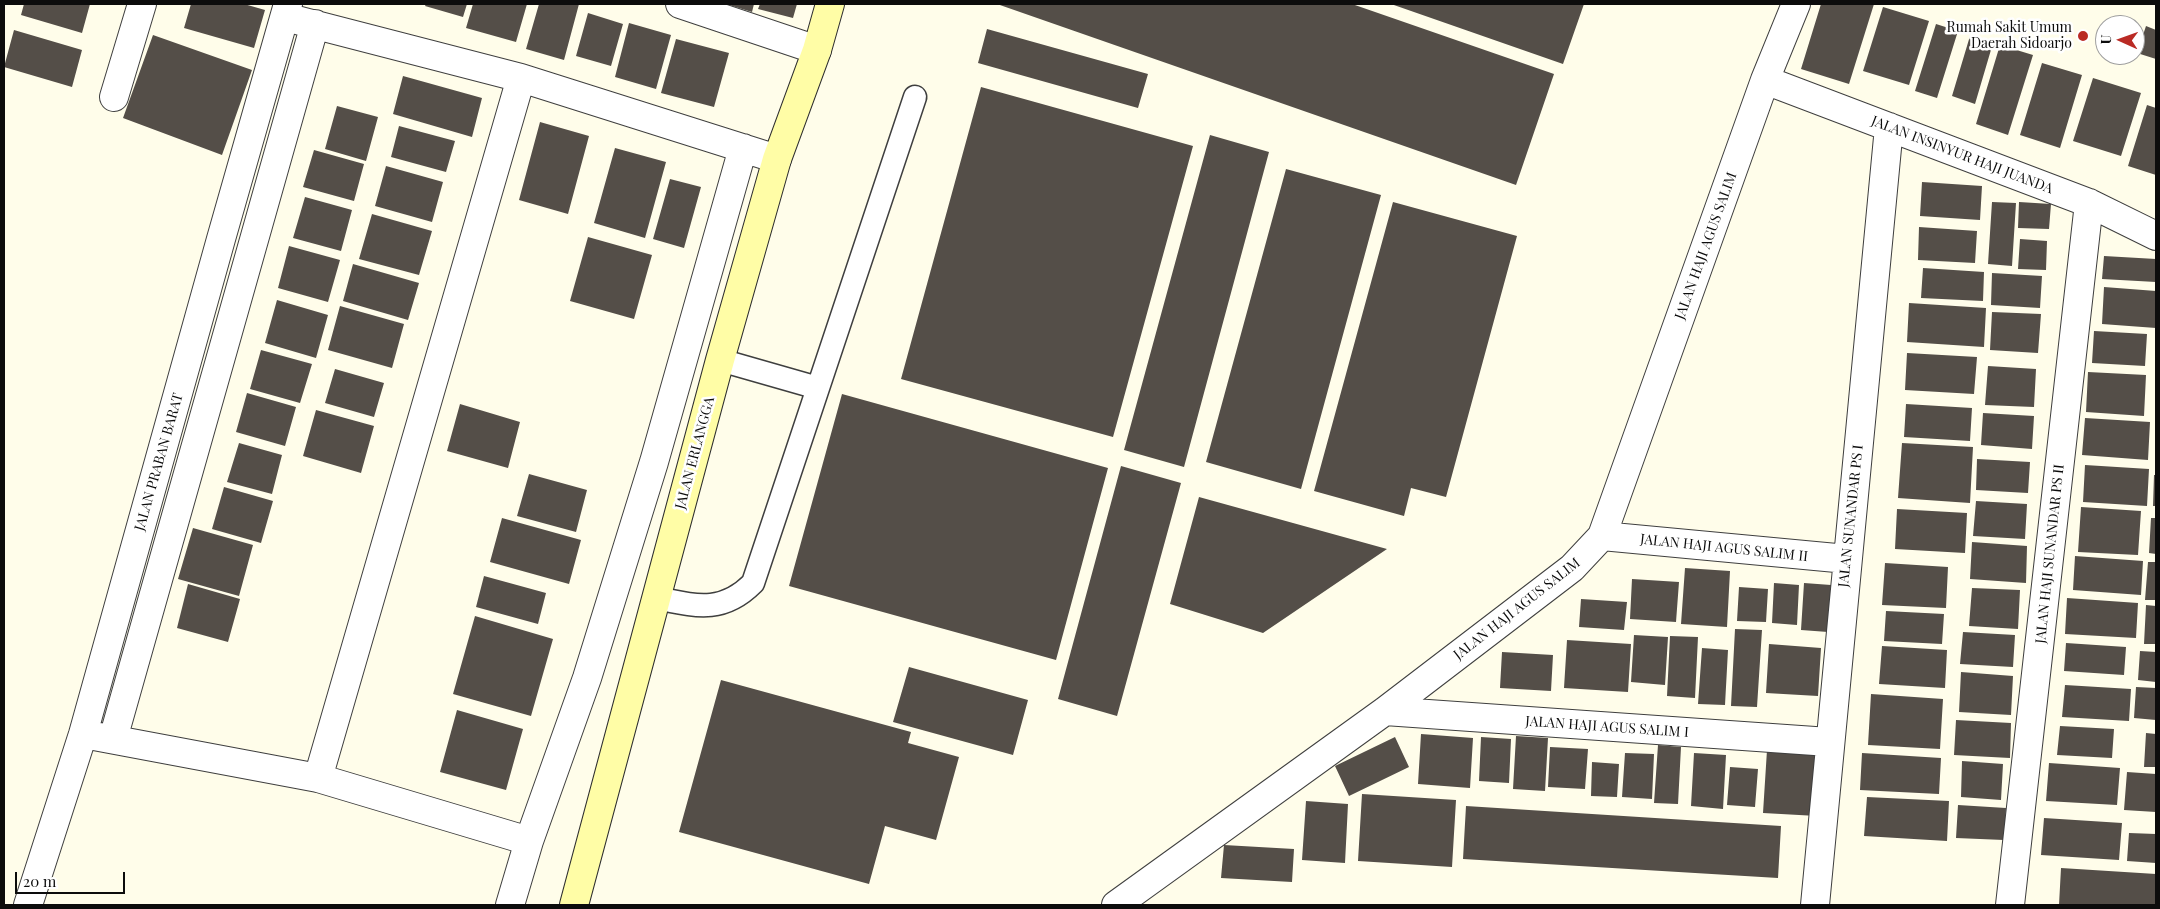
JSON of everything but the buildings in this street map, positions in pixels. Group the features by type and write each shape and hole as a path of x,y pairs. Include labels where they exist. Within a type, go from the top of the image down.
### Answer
{"street":[{"path":"114,97 142,4"},
{"path":"680,4 817,50"},
{"name":"JALAN ERLANGGA","path":"574,905 720,360 777,159 817,50 830,4"},
{"name":"JALAN HAJI AGUS SALIM","path":"1116,905 1385,711 1572,568 1602,536 1765,80 1796,4"},
{"path":"287,10 316,24 521,78 777,159"},
{"name":"JALAN PRABAN BARAT","path":"28,905 83,734 287,10"},
{"path":"113,739 316,24"},
{"path":"318,778 521,78"},
{"name":"JALAN INSINYUR HAJI JUANDA","path":"1765,80 2090,203 2156,236"},
{"name":"JALAN SUNANDAR PS I","path":"1814,905 1889,127"},
{"path":"510,905 529,841 587,678 652,472 743,148"},
{"name":"JALAN HAJI SUNANDAR PS II","path":"2010,905 2090,203"},
{"name":"JALAN HAJI AGUS SALIM II","path":"1602,536 1847,559"},
{"name":"JALAN HAJI AGUS SALIM I","path":"1385,711 1829,742"},
{"path":"83,734 318,778 529,841"}],"lane":[{"path":"656,598 697,606 724,602 741,594 753,583 915,97"},
{"path":"720,360 818,388"}],"place":[{"name":"Rumah Sakit Umum Daerah Sidoarjo","path":"2083,36"}]}
